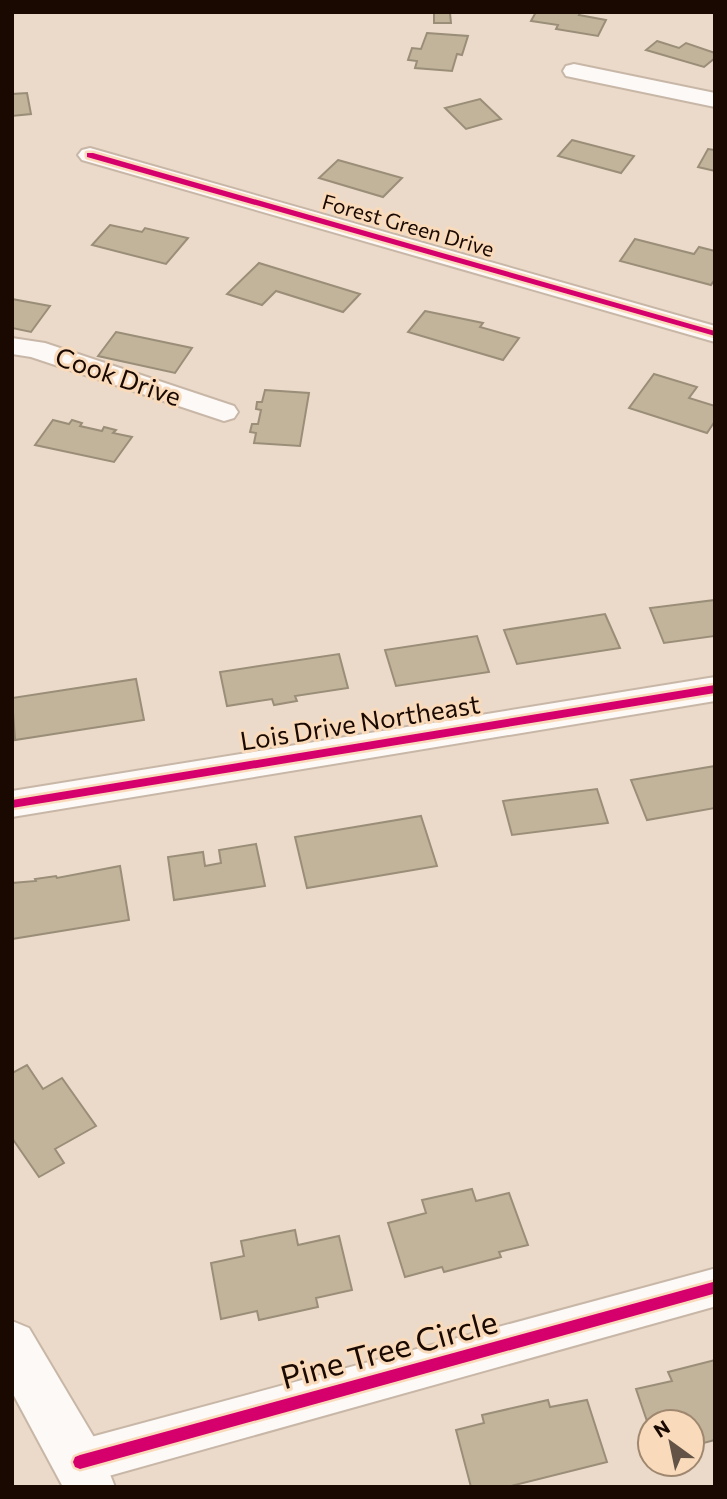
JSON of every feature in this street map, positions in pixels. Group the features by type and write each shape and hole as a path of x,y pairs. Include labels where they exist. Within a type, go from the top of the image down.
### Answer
{"street":[{"path":"574,71 715,100"},
{"name":"Forest Green Drive","path":"90,155 715,334"},
{"name":"Cook Drive","path":"12,346 36,349 224,412"},
{"name":"Lois Drive Northeast","path":"12,804 715,689"},
{"name":"Pine Tree Circle","path":"84,1475 713,1288"},
{"path":"12,1344 84,1475"}],"building":[{"path":"536,12 581,12 579,15 606,20 598,36 556,29 558,25 531,21"},
{"path":"434,13 450,13 451,23 434,23"},
{"path":"427,33 468,36 462,55 457,54 452,71 415,68 417,61 408,60 412,48 421,49"},
{"path":"657,41 679,48 686,43 715,53 715,58 704,67 646,50"},
{"path":"27,93 31,114 12,116 12,94"},
{"path":"480,99 501,119 466,129 445,108"},
{"path":"572,140 634,156 621,173 558,156"},
{"path":"708,149 715,150 715,171 698,167"},
{"path":"338,160 402,178 383,197 319,178"},
{"path":"110,225 142,232 145,228 188,238 166,264 92,245"},
{"path":"635,239 694,254 699,247 715,251 715,279 711,285 620,261"},
{"path":"259,263 360,294 343,312 276,291 262,305 227,294"},
{"path":"12,299 50,306 31,332 12,328"},
{"path":"425,311 483,323 480,327 519,338 503,360 408,332"},
{"path":"116,332 192,348 175,373 98,356"},
{"path":"654,374 697,387 689,398 715,406 715,421 707,433 629,408"},
{"path":"265,390 309,393 300,446 254,443 256,433 250,432 252,424 258,424 261,410 256,409 257,402 262,402"},
{"path":"53,420 69,424 72,420 82,423 80,426 102,431 104,427 116,430 113,433 132,437 114,462 35,445"},
{"path":"715,600 715,636 664,643 650,608"},
{"path":"605,614 620,648 517,664 504,630"},
{"path":"477,636 489,672 396,686 385,650"},
{"path":"339,654 348,688 295,696 297,701 274,705 272,699 227,706 220,672"},
{"path":"136,679 144,720 15,740 12,698"},
{"path":"715,766 715,808 647,820 631,780"},
{"path":"597,789 608,823 512,835 503,801"},
{"path":"421,816 437,866 307,888 295,837"},
{"path":"256,844 265,886 174,900 168,857 203,852 205,866 221,863 219,850"},
{"path":"120,866 129,920 12,939 12,883"},
{"path":"27,1065 43,1089 62,1078 96,1126 55,1149 64,1163 39,1177 12,1138 12,1073"},
{"path":"472,1189 476,1201 509,1193 528,1245 499,1252 501,1257 444,1272 442,1267 405,1277 388,1223 426,1213 422,1200"},
{"path":"295,1230 298,1245 339,1236 352,1290 316,1298 318,1307 259,1320 257,1311 221,1319 211,1263 244,1256 241,1241"},
{"path":"715,1360 715,1440 706,1442 706,1408 642,1408 636,1389 672,1381 668,1372"},
{"path":"548,1400 550,1407 587,1400 607,1462 507,1487 471,1487 456,1430 484,1423 482,1415"}],"cycle path":[{"path":"90,155 715,334"},
{"path":"12,804 715,689"},
{"path":"80,1462 713,1288"}]}
